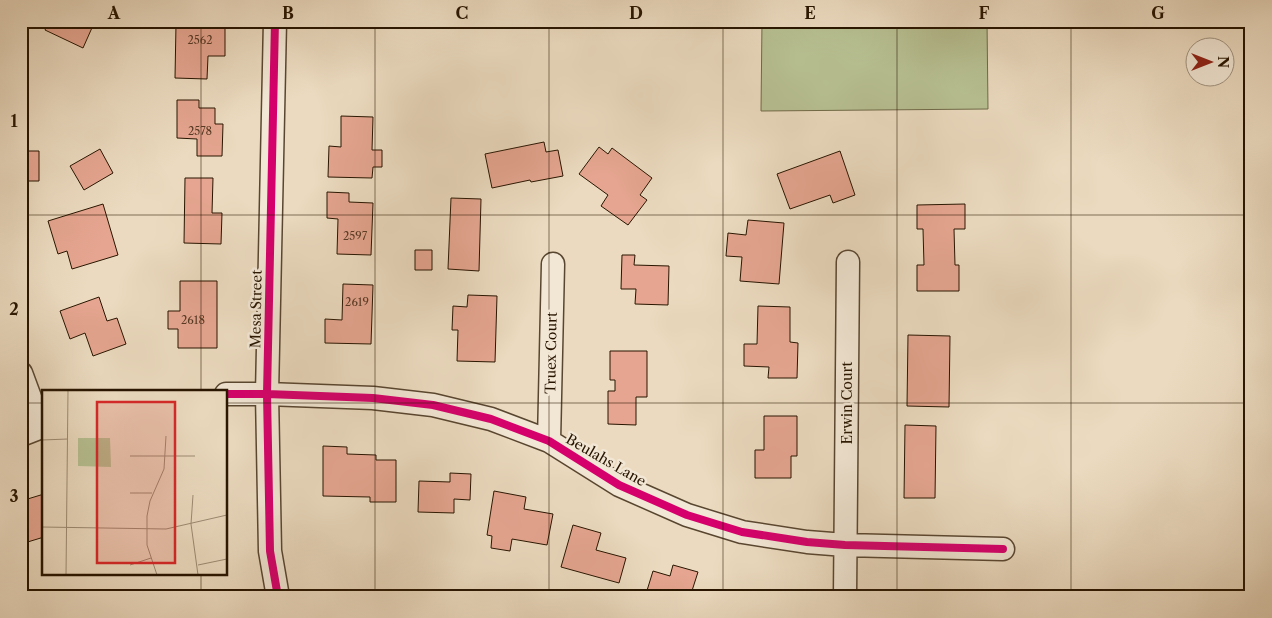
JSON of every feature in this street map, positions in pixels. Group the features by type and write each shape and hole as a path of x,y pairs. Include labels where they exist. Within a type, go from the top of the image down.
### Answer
{"street":[{"name":"Mesa Street","path":"275,21 267,394 270,551 278,597"},
{"name":"Erwin Court","path":"845,597 848,262"},
{"name":"Truex Court","path":"549,441 552,264"},
{"path":"21,373 35,429"},
{"name":"Beulahs Lane","path":"228,394 373,398 433,405 492,419 549,441 619,485 687,515 742,532 807,542 845,545 1003,549"}],"green space":[{"path":"762,21 987,21 988,109 761,111"}],"building":[{"path":"49,21 95,21 83,48 45,30"},
{"path":"176,24 225,25 225,56 208,56 207,79 175,78"},
{"path":"177,100 199,100 199,108 215,108 215,124 223,124 222,156 197,156 197,139 177,138"},
{"path":"341,116 373,117 372,150 382,150 382,167 373,167 372,178 328,177 329,146 341,147"},
{"path":"544,142 546,152 558,150 563,176 531,182 530,180 492,188 485,154"},
{"path":"599,147 608,154 612,148 652,178 640,195 647,200 628,225 601,206 608,195 579,174"},
{"path":"100,149 113,173 84,190 70,166"},
{"path":"21,151 39,151 39,181 21,181"},
{"path":"840,151 855,195 833,203 830,195 790,209 777,174"},
{"path":"185,178 213,178 212,213 222,213 221,244 184,243"},
{"path":"327,192 349,193 349,202 373,203 371,255 337,254 338,219 327,218"},
{"path":"451,198 481,199 479,271 448,269"},
{"path":"103,204 118,255 72,269 67,251 58,254 48,221"},
{"path":"965,204 965,229 954,229 955,265 959,265 959,291 917,291 917,265 924,265 923,229 917,229 917,205"},
{"path":"748,220 784,223 779,284 740,281 742,257 726,256 728,233 746,235"},
{"path":"415,250 432,250 432,270 415,270"},
{"path":"622,255 635,255 634,265 669,266 668,305 635,304 636,289 621,289"},
{"path":"180,281 217,281 217,348 178,348 178,329 168,329 168,311 180,311"},
{"path":"343,284 373,285 371,344 325,343 325,319 342,320"},
{"path":"468,295 497,296 495,362 457,361 458,330 452,330 453,306 467,307"},
{"path":"99,297 107,321 117,318 126,344 93,356 85,333 70,339 60,311"},
{"path":"758,306 790,307 790,342 798,343 797,378 768,378 769,367 744,366 744,344 757,344"},
{"path":"908,335 950,336 949,407 907,406"},
{"path":"610,351 647,351 647,397 636,397 636,425 608,424 608,391 615,391 615,380 610,380"},
{"path":"764,416 797,416 797,456 791,456 791,478 755,478 755,450 764,450"},
{"path":"905,425 936,426 935,498 904,498"},
{"path":"323,446 347,447 347,454 376,455 376,460 396,460 396,502 370,502 370,497 323,496"},
{"path":"450,473 471,474 470,500 454,499 454,513 418,512 419,481 450,482"},
{"path":"494,491 526,497 524,509 553,514 547,545 512,539 510,551 491,548 492,536 487,535"},
{"path":"42,495 42,538 21,544 21,501"},
{"path":"573,525 601,533 596,550 626,558 619,583 561,567"},
{"path":"673,565 698,572 690,597 645,597 653,571 670,576"},
{"path":"748,592 795,593 795,597 748,597"}],"cycle path":[{"path":"275,21 267,394 270,551 278,597"},
{"path":"228,394 373,398 433,405 491,419 549,441 619,485 687,515 742,532 807,542 845,545 1003,549"}]}
